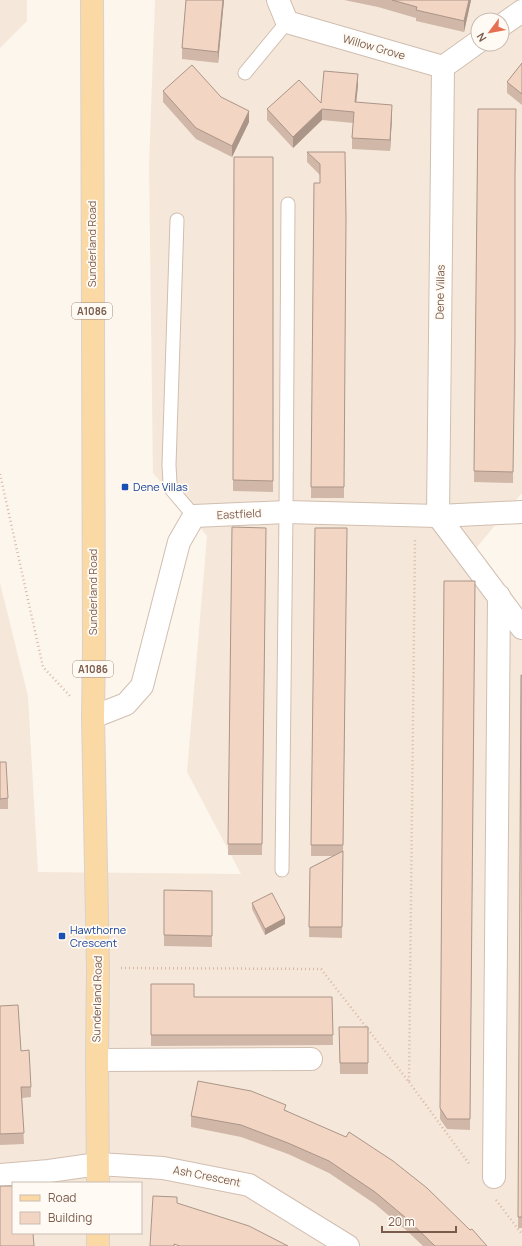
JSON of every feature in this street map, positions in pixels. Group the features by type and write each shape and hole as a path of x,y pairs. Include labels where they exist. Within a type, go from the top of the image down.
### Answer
{"main road":[{"name":"Sunderland Road","path":"92,0 93,717 98,968 98,1173"},
{"path":"98,1234 98,1246"}],"street":[{"path":"278,0 286,22"},
{"path":"510,19 522,11"},
{"name":"Willow Grove","path":"286,22 442,67"},
{"path":"442,67 470,48"},
{"name":"Dene Villas","path":"438,516 442,67"},
{"name":"Eastfield","path":"194,516 286,512 438,516 522,512"},
{"path":"93,717 126,704 142,686 180,542 194,516"},
{"path":"438,516 522,628"},
{"path":"493,1186 499,596"},
{"path":"97,1060 311,1059"},
{"name":"Ash Crescent","path":"0,1175 49,1171 98,1173 163,1168 249,1184 348,1246"}],"lane":[{"path":"245,73 286,22"},
{"path":"282,870 288,204"},
{"path":"176,220 169,465 170,483 172,490 194,516"}],"path":[{"path":"0,474 43,667 66,693 93,717"},
{"path":"409,1082 415,516"},
{"path":"145,968 321,969 409,1082 474,1169"},
{"path":"493,1186 522,1234"}],"shaded area":[{"path":"0,0 27,0 27,21 0,48"},
{"path":"155,0 522,0 522,493 468,558 522,631 522,1246 0,1246 0,583 28,696 38,872 241,874 187,772 207,536 153,473 149,165"}],"building":[{"path":"186,0 223,0 218,52 182,48"},
{"path":"392,0 469,0 464,21 416,10 417,7"},
{"path":"522,63 522,94 507,82"},
{"path":"192,65 221,97 249,111 232,146 196,128 163,91"},
{"path":"324,71 358,74 355,102 392,105 390,140 352,138 354,112 322,109 293,137 267,109 299,80 321,103"},
{"path":"478,109 516,109 513,472 474,471"},
{"path":"307,152 345,152 344,487 311,487 314,183 320,183 320,164"},
{"path":"234,157 273,157 273,481 233,480"},
{"path":"232,527 266,528 262,844 228,844"},
{"path":"315,528 347,528 343,845 311,845"},
{"path":"444,581 475,581 470,1119 447,1119 440,1108"},
{"path":"521,675 522,1217 518,1217"},
{"path":"0,762 6,762 8,798 0,799"},
{"path":"343,851 342,927 309,927 310,868"},
{"path":"164,890 212,891 212,936 164,935"},
{"path":"272,893 285,918 265,929 252,903"},
{"path":"151,984 194,984 194,997 332,997 333,1035 151,1035"},
{"path":"18,1005 21,1051 29,1050 31,1087 21,1087 24,1133 0,1134 0,1006"},
{"path":"339,1027 368,1027 368,1063 340,1063"},
{"path":"198,1081 251,1091 286,1105 284,1110 346,1137 349,1132 393,1161 427,1188 470,1230 472,1229 487,1246 435,1246 406,1218 375,1192 329,1161 241,1125 191,1116"},
{"path":"0,1186 12,1186 12,1234 33,1234 34,1246 0,1246"},
{"path":"153,1196 177,1197 177,1203 249,1226 288,1246 180,1246 174,1244 174,1246 150,1246"}],"place":[{"name":"Dene Villas","path":"125,487"},
{"name":"Hawthorne Crescent","path":"62,936"}]}
